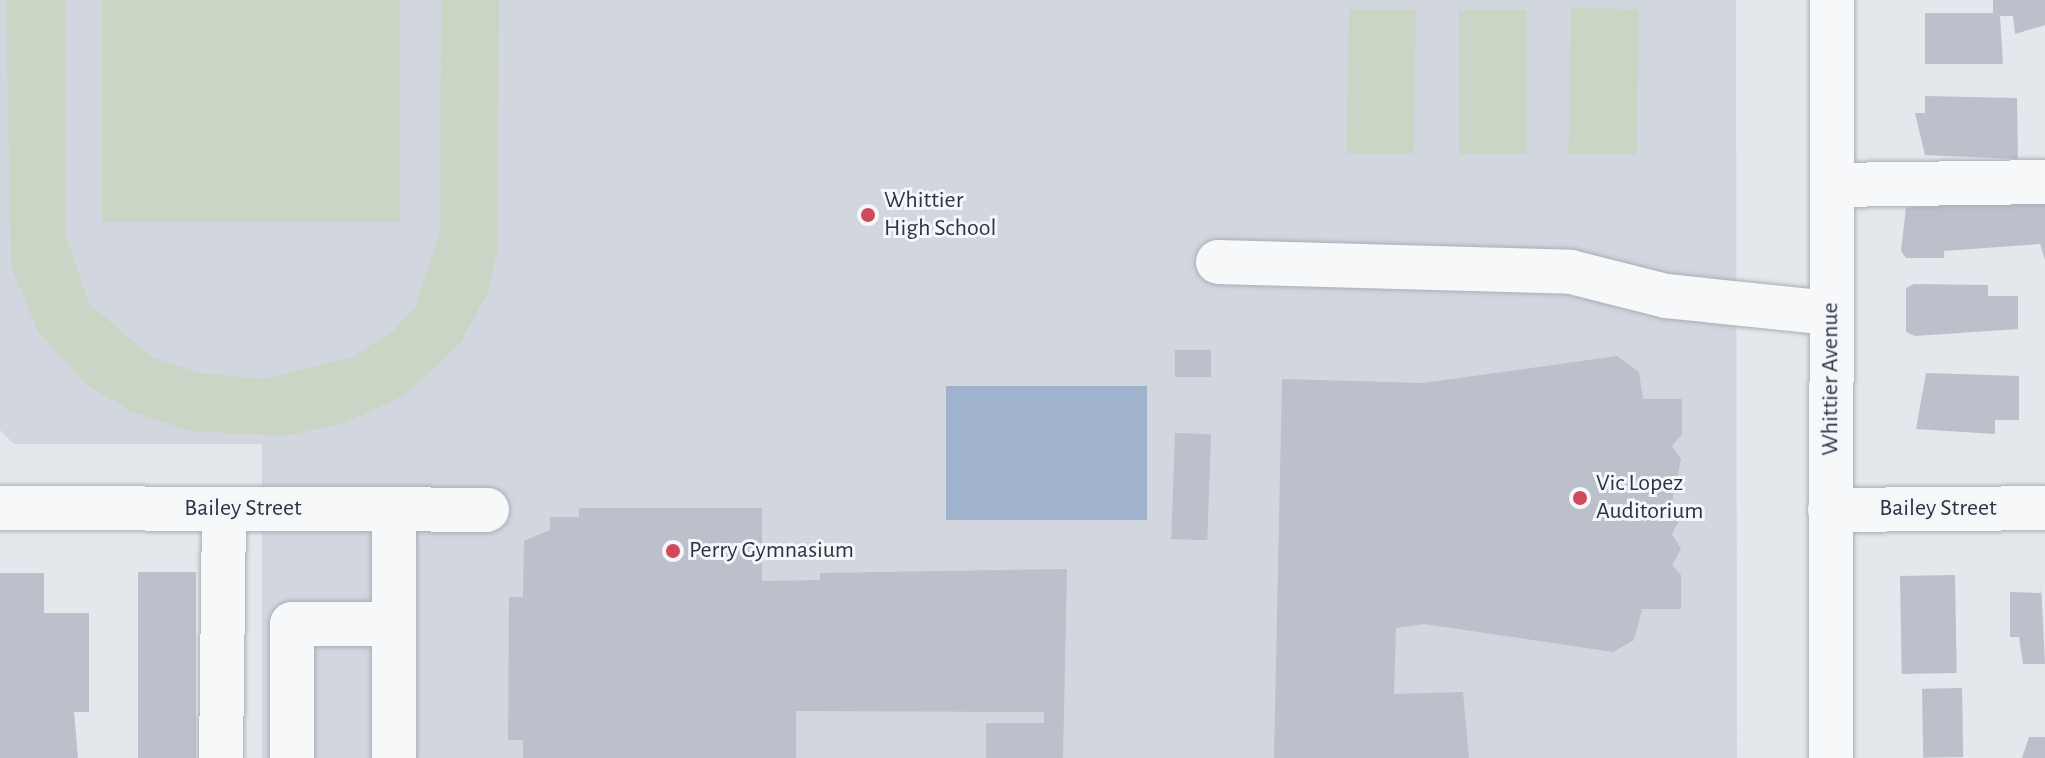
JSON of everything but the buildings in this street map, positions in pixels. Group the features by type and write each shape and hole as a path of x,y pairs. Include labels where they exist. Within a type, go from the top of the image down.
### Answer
{"street":[{"name":"Whittier Avenue","path":"1831,758 1832,0"},
{"path":"1832,185 2045,182"},
{"path":"1218,262 1571,272 1666,296 1831,313"},
{"name":"Bailey Street","path":"0,508 487,510"},
{"name":"Bailey Street","path":"1830,510 2045,508"},
{"path":"221,758 224,509"},
{"path":"394,510 394,758"},
{"path":"292,758 292,624 394,624"}],"shaded area":[{"name":"Whittier High School","path":"0,0 1736,0 1737,758 262,758 262,444 14,444 0,430"}],"green space":[{"path":"6,0 65,0 65,233 89,304 152,357 200,373 265,379 352,357 393,331 416,305 440,234 441,0 499,0 497,253 487,294 460,343 405,395 347,422 286,436 189,431 129,410 87,385 38,332 11,266"},
{"path":"102,0 400,0 400,222 102,222"},
{"path":"1571,8 1639,9 1636,154 1568,153"},
{"path":"1349,9 1416,10 1413,154 1346,153"},
{"path":"1459,10 1527,10 1527,154 1459,154"}],"water":[{"path":"946,386 1147,386 1147,520 946,520"}],"place":[{"name":"Whittier High School","path":"868,215"},
{"name":"Vic Lopez Auditorium","path":"1580,498"},
{"name":"Perry Gymnasium","path":"673,551"}]}
